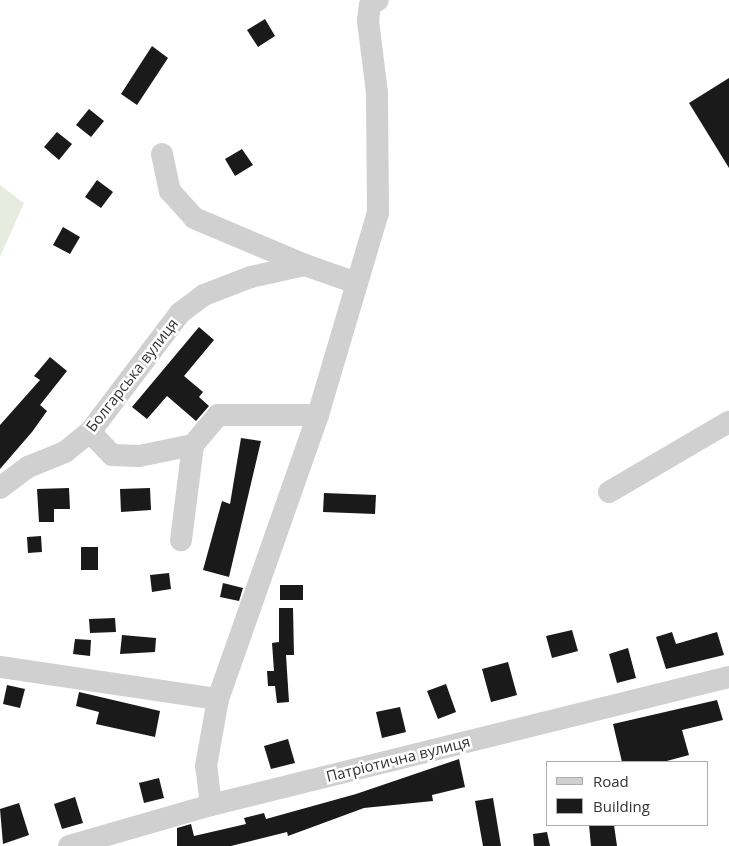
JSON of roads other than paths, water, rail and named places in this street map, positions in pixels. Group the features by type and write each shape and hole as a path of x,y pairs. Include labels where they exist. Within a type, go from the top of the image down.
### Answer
{"street":[{"path":"211,805 206,766 218,699 318,415 378,213 377,93 368,21 370,5 378,0"},
{"path":"162,154 170,191 194,218 304,265 356,283"},
{"name":"Болгарська вулиця","path":"0,488 28,467 65,452 90,432 180,313 220,289 304,265"},
{"path":"181,540 193,444 218,414 318,415"},
{"path":"609,492 729,422"},
{"path":"90,432 112,455 139,456 193,444"},
{"path":"0,667 218,699"},
{"name":"Патріотична вулиця","path":"69,846 211,805 729,677"}]}
